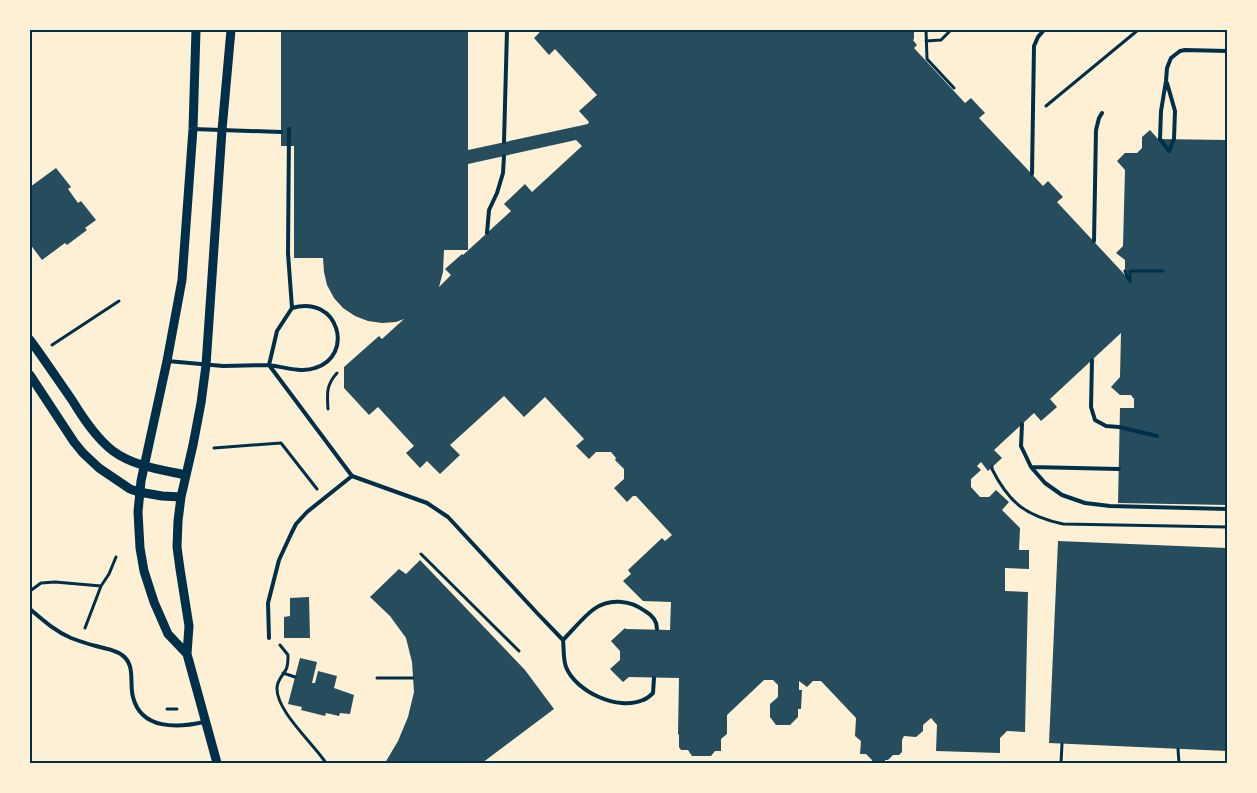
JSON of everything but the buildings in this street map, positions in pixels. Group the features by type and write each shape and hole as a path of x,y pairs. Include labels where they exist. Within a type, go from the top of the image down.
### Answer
{"street":[{"path":"187,654 168,634 154,602 144,571 138,531 139,492 182,280 193,129 196,30"},
{"path":"217,763 187,654 189,626 177,546 181,497 201,403 206,365 222,130 231,30"},
{"path":"30,340 81,414 94,431 113,450 129,459 186,475"},
{"path":"30,375 83,454 110,476 130,489 139,492 181,497"}],"lane":[{"path":"504,142 507,30"},
{"path":"1032,174 1034,46 1044,30"},
{"path":"1166,81 1175,112 1174,139 1169,151 1160,139 1161,112 1168,62 1180,51 1227,51"},
{"path":"1094,241 1096,130 1102,113"},
{"path":"193,129 281,132"},
{"path":"289,129 288,253 292,308 277,330 269,365 352,476 427,503 448,517 563,640 566,666 582,686 592,694 604,699 630,703 644,700 652,694 654,678"},
{"path":"487,233 489,210 503,173 504,156"},
{"path":"167,361 223,366 269,365 304,370 314,369 323,365 330,358 338,341 334,321 320,308 302,305 292,308"},
{"path":"1092,360 1091,407 1095,420 1106,426 1119,427 1157,436"},
{"path":"1022,424 1021,446 1031,467 1045,483 1062,495 1085,504 1227,509"},
{"path":"1031,467 1119,469"},
{"path":"269,638 268,603 279,560 296,524 324,497 352,476"},
{"path":"563,640 594,609 605,604 617,602 629,603 640,607 650,614 657,624 657,630"},
{"path":"30,609 49,625 70,638 115,651 123,656 130,666 132,696 135,704 141,713 151,721 170,726 196,724 206,721"}],"path":[{"path":"926,30 926,59 954,88"},
{"path":"926,41 941,40 951,30"},
{"path":"1033,116 1138,30"},
{"path":"1125,271 1130,282 1130,271 1163,271"},
{"path":"50,347 118,302"},
{"path":"328,409 327,393 330,383 338,372"},
{"path":"214,448 281,443 324,497"},
{"path":"421,554 519,651"},
{"path":"84,631 101,586 109,574 116,557"},
{"path":"30,591 42,583 55,582 101,586"},
{"path":"269,638 280,645 288,655 287,667 278,682 277,688 285,711 326,763"},
{"path":"283,673 295,677"},
{"path":"377,678 413,678"},
{"path":"1061,763 1062,744"},
{"path":"1178,749 1179,763"}]}
